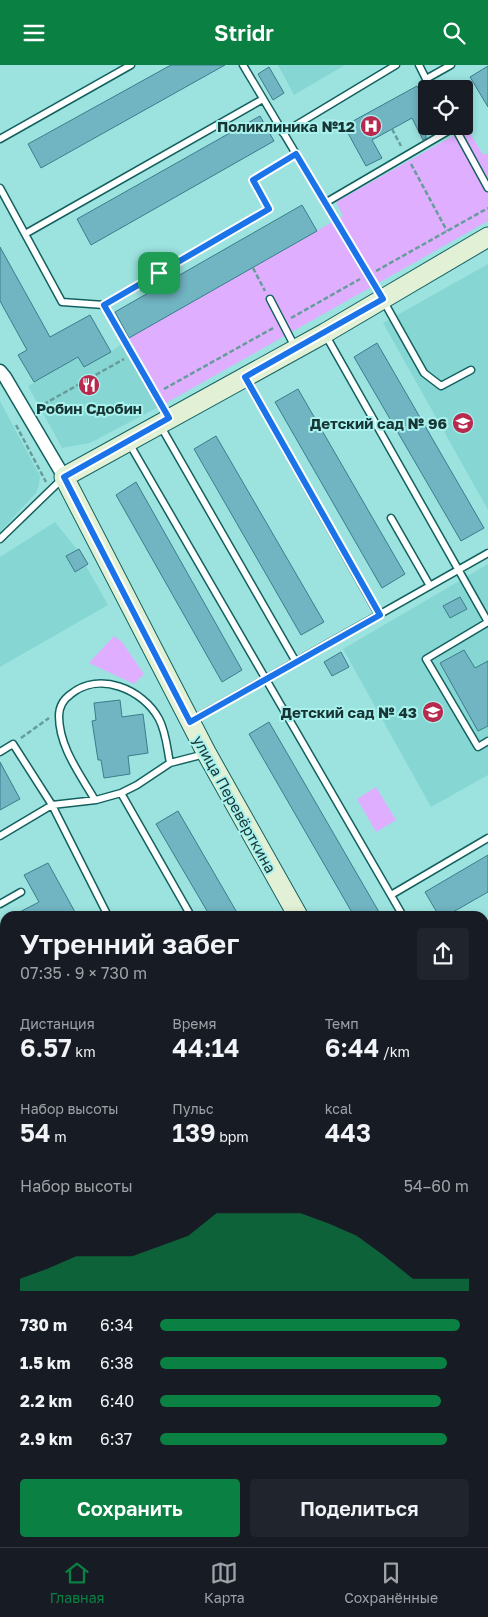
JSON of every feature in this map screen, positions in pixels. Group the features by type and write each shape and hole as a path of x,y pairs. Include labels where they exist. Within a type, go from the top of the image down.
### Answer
{"street":[{"path":"2,376 27,414 57,483 164,421 324,333 488,237"},
{"name":"улица Перевёрткина","path":"57,483 295,911"}],"lane":[{"path":"0,139 131,65"},
{"path":"243,65 383,299 424,373 441,386 471,370"},
{"path":"283,133 396,65"},
{"path":"419,65 426,79 451,65"},
{"path":"25,234 263,99"},
{"path":"325,203 441,135"},
{"path":"458,135 488,188"},
{"path":"0,188 62,302 104,305 269,209 253,180 296,154"},
{"path":"270,299 296,348"},
{"path":"104,305 133,353 155,394 164,421 296,662"},
{"path":"324,333 488,622 426,659 478,747 488,741"},
{"path":"245,377 380,615"},
{"path":"129,442 400,911"},
{"path":"0,539 57,483"},
{"path":"391,518 430,586"},
{"path":"190,722 488,553"},
{"path":"95,799 71,760 59,717 60,709 65,699 84,685 107,683 122,687 139,697 159,718 170,763"},
{"path":"0,752 13,744 52,805 105,911"},
{"path":"0,836 52,805 122,793 170,763 207,754"},
{"path":"122,793 188,911"},
{"path":"391,895 488,838"},
{"path":"0,904 21,892"}],"path":[{"path":"392,129 447,231"},
{"path":"155,394 488,208"},
{"path":"253,268 270,299"},
{"path":"27,414 133,353"},
{"path":"12,418 57,483"},
{"path":"13,744 38,727"}],"shaded area":[{"path":"278,65 345,65 294,95"},
{"path":"455,135 471,135 483,155 488,153 488,221 166,403 129,338 343,216 336,202"},
{"name":"Детский сад № 96","path":"488,264 488,510 383,323"},
{"path":"129,338 166,403 90,443 62,448 28,386 78,357 84,367 111,352"},
{"path":"0,401 40,476 36,493 0,532"},
{"path":"55,522 76,548 108,605 0,667 0,557"},
{"name":"Детский сад № 43","path":"488,564 488,775 431,807 343,649"},
{"path":"114,636 122,642 144,674 134,684 89,663"},
{"path":"376,787 396,820 376,832 357,799"}],"building":[{"path":"171,65 225,65 41,168 28,144"},
{"path":"488,66 488,107 473,80 470,77"},
{"path":"269,67 284,93 273,100 258,74"},
{"name":"Поликлиника №12","path":"417,86 418,130 412,118 372,140 382,158 366,166 344,126"},
{"path":"260,116 274,141 91,245 77,219"},
{"name":"Поликлиника №12","path":"420,135 426,135 426,138 423,140"},
{"path":"302,205 317,231 129,338 115,312"},
{"path":"0,247 50,337 90,315 111,352 84,367 78,357 34,382 18,355 27,350 0,301"},
{"path":"377,343 484,528 461,541 354,357"},
{"path":"298,389 405,574 382,588 275,402"},
{"path":"216,436 324,622 301,635 194,449"},
{"path":"136,482 242,670 222,682 116,495"},
{"path":"79,549 88,564 75,572 66,556"},
{"path":"460,597 467,609 450,618 443,606"},
{"path":"464,650 475,668 488,661 488,726 478,731 440,663"},
{"path":"341,652 349,667 332,676 324,662"},
{"path":"120,700 122,717 143,714 148,753 128,756 130,774 104,778 101,760 98,760 92,721 96,720 94,703"},
{"path":"269,722 378,911 351,911 249,734"},
{"path":"0,762 20,799 0,810"},
{"path":"178,811 236,911 207,911 156,824"},
{"path":"488,855 488,892 455,911 436,911 425,892"},
{"path":"48,863 74,911 22,911 39,902 24,875"}],"place":[{"name":"Поликлиника №12","path":"371,126"},
{"name":"Робин Сдобин","path":"89,385"},
{"name":"Детский сад № 96","path":"463,423"},
{"name":"Детский сад № 43","path":"433,712"}],"route":[{"path":"296,154 383,299 245,377 380,615 190,722 64,477 169,418 104,305 159,273 269,209 253,180 296,154"}]}
